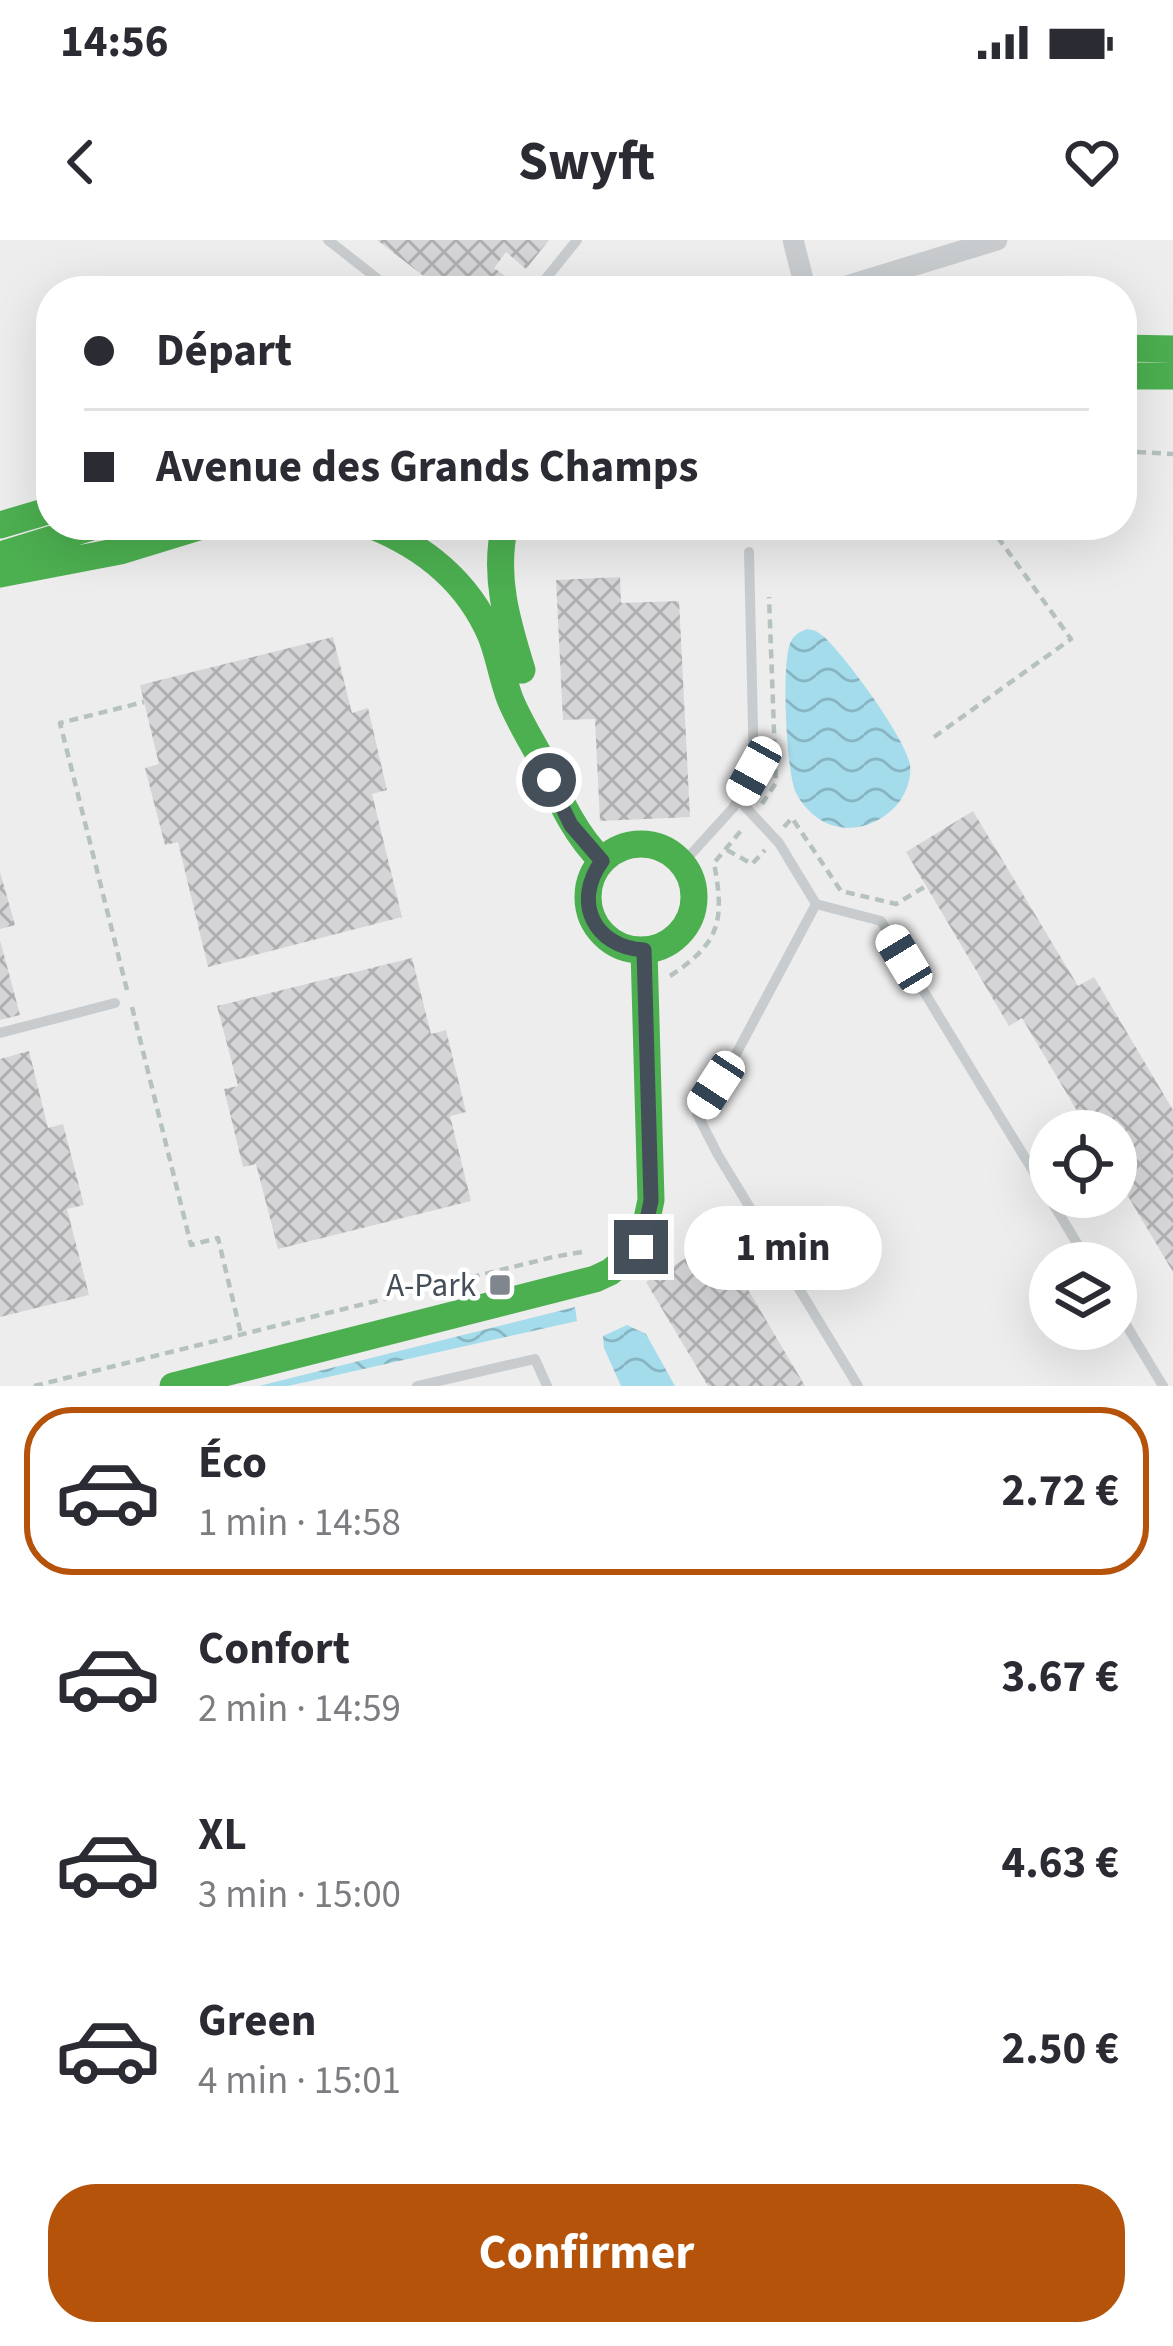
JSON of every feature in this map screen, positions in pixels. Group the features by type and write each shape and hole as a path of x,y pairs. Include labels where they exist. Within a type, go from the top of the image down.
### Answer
{"main road":[{"path":"1137,349 1173,349"},
{"path":"1137,376 1173,376"},
{"path":"0,525 36,514"},
{"path":"0,555 49,540"},
{"path":"0,574 156,540"},
{"path":"406,540 440,563 463,587 489,634 514,709 571,825 602,861"},
{"path":"502,540 497,562 512,637 539,727 537,752"},
{"path":"624,847 662,848 682,864 694,900 687,924 669,943 644,950 620,946 593,920 590,882 602,861 624,847"},
{"path":"173,1386 595,1279 641,1247 651,1201 644,950"}],"street":[{"path":"793,240 802,276"},
{"path":"879,276 997,240"}],"lane":[{"path":"328,240 373,276"},
{"path":"548,276 577,240"},
{"path":"682,864 738,799 754,771 749,552"},
{"path":"738,799 775,838 816,904 881,921 1076,1242"},
{"path":"816,904 735,1056 697,1114 858,1386"},
{"path":"0,1033 115,1003"},
{"path":"1137,1343 1163,1386"},
{"path":"417,1386 535,1359 547,1386"}],"path":[{"path":"1137,452 1173,454"},
{"path":"934,737 1071,639 1000,540"},
{"path":"668,977 697,958 718,927 714,863 776,783 768,592"},
{"path":"144,702 60,723 191,1245 218,1238 241,1334"},
{"path":"727,850 752,864 792,818 841,891 896,904 926,886"},
{"path":"34,1386 582,1252 595,1279"}],"water":[{"path":"807,629 823,636 845,660 887,718 910,765 905,793 895,807 869,824 829,824 805,807 796,793 788,744 787,659 793,638"},
{"path":"575,1307 577,1321 288,1386 259,1386"},
{"path":"627,1325 646,1334 675,1386 621,1386 603,1336"}],"building":[{"path":"377,240 549,240 526,269 506,252 494,268 505,276 424,276"},
{"path":"620,577 621,603 679,601 690,817 600,821 595,719 563,720 556,580"},
{"path":"333,637 352,713 368,708 387,790 372,794 402,917 208,967 178,842 165,845 145,768 159,764 140,685"},
{"path":"973,811 1078,986 1094,977 1173,1110 1173,1272 1137,1211 1137,1110 1077,1110 1022,1018 1009,1026 906,852"},
{"path":"0,872 15,925 0,929"},
{"path":"0,940 20,1015 0,1020"},
{"path":"412,958 431,1034 446,1030 466,1112 450,1116 471,1201 278,1249 256,1164 243,1167 224,1089 238,1086 217,1006"},
{"path":"29,1051 48,1128 63,1124 84,1205 67,1209 89,1295 0,1317 0,1059"},
{"path":"718,1239 805,1386 708,1386 646,1282"}],"traffic: fast":[{"path":"1137,348 1173,349"},
{"path":"1137,376 1173,376"},
{"path":"0,525 36,514"},
{"path":"0,555 49,540"},
{"path":"0,574 156,540"},
{"path":"400,540 442,568 470,599 491,636 517,714 574,825 602,861"},
{"path":"503,540 501,580 522,670"},
{"path":"641,844 661,848 678,860 690,877 694,897 690,917 678,934 661,946 641,950 621,946 604,934 592,917 588,897 592,877 604,860 621,848 641,844"},
{"path":"173,1386 595,1279 641,1247 651,1200 644,950"}],"place":[{"name":"A-Park","path":"500,1285"}],"route":[{"path":"549,780 571,825 602,861 588,895 593,920 620,946 644,950 651,1201 641,1247"}]}
